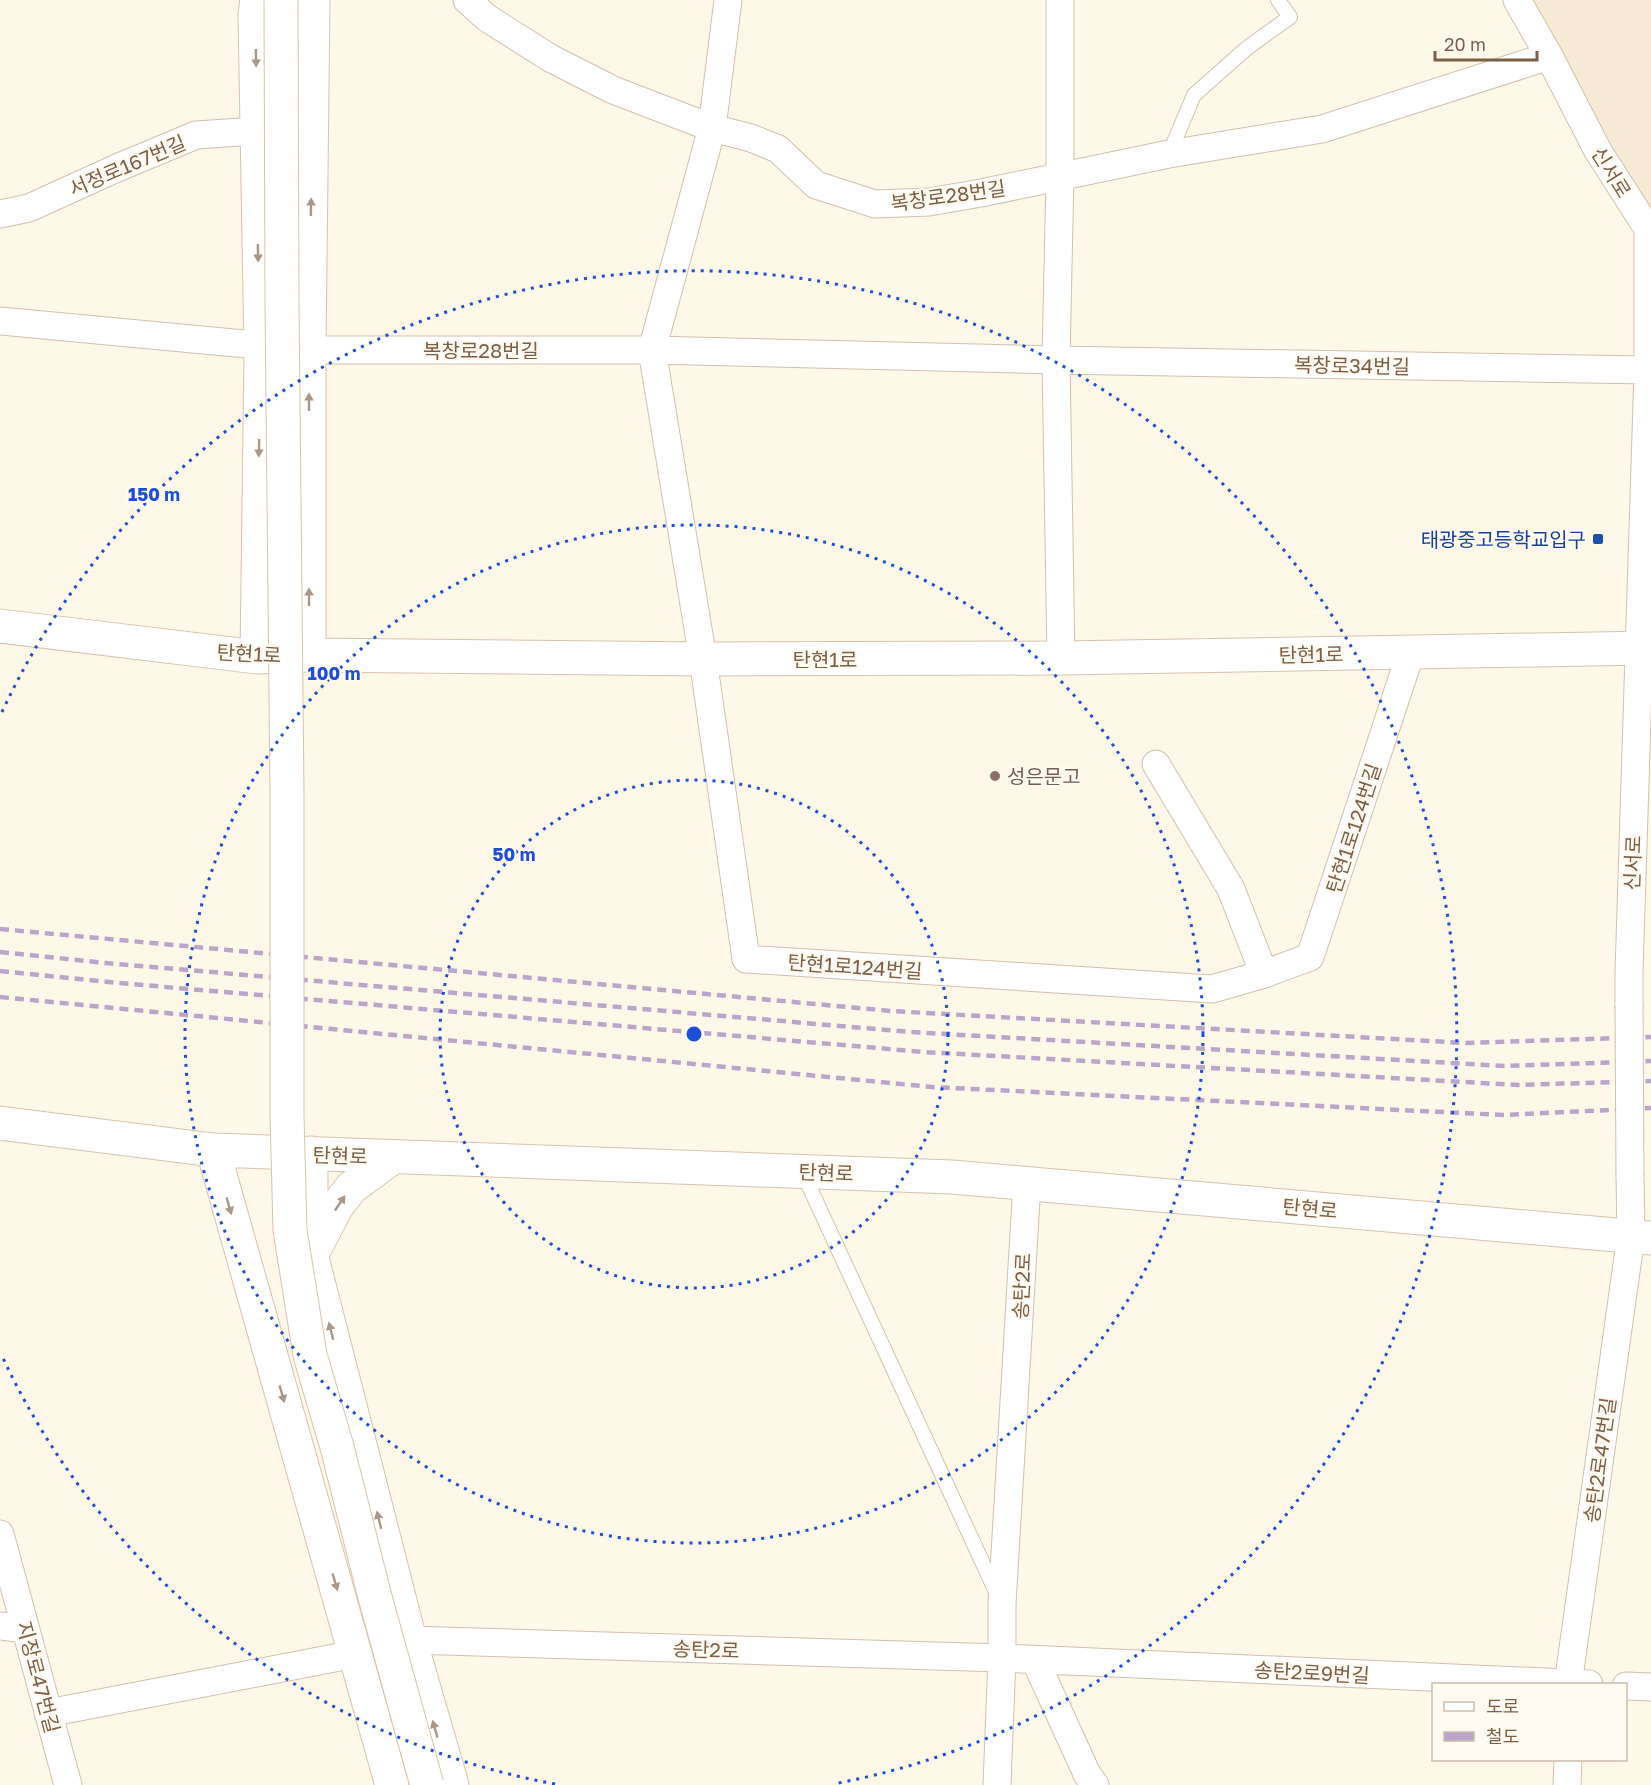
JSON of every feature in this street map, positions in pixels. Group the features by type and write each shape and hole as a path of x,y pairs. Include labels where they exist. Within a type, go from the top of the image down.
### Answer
{"street":[{"path":"257,657 260,346 255,14 258,0"},
{"path":"281,0 287,793 286,1114 290,1230 310,1355 337,1447 375,1598 427,1785"},
{"path":"309,655 309,350 314,0"},
{"name":"복창로28번길","path":"467,0 487,18 550,58 613,90 712,128 751,138 778,149 816,185 874,204 929,202 981,194 1060,176"},
{"path":"703,659 652,350 712,128 728,0"},
{"path":"1060,0 1060,176 1056,360 1062,658"},
{"name":"신서로","path":"1516,0 1549,56 1598,151 1648,229 1646,647 1640,973 1629,1005 1630,1176 1641,1237"},
{"path":"1060,176 1169,154 1322,129 1549,56"},
{"name":"서정로167번길","path":"0,214 30,208 196,135 256,131"},
{"name":"복창로28번길","path":"0,321 309,350 652,350 1056,360"},
{"name":"복창로34번길","path":"1056,360 1648,370"},
{"name":"탄현1로","path":"0,626 257,657 309,655 703,659 1062,658 1646,647"},
{"name":"탄현1로124번길","path":"703,659 746,959 1212,989 1264,974 1310,957 1411,652"},
{"path":"1156,764 1232,889 1264,974"},
{"name":"탄현로","path":"0,1123 213,1150 952,1178 1641,1237"},
{"path":"213,1150 392,1785"},
{"path":"311,1154 311,1254 410,1640 452,1785"},
{"path":"311,1254 337,1206 351,1188 393,1157"},
{"name":"송탄2로","path":"998,1785 1002,1604 1027,1183"},
{"name":"송탄2로47번길","path":"1575,1683 1641,1237"},
{"name":"지장로47번길","path":"0,1534 13,1628 48,1713 68,1785"},
{"name":"송탄2로","path":"410,1640 1002,1658"},
{"path":"48,1713 355,1654"},
{"name":"송탄2로9번길","path":"1002,1658 1553,1683"},
{"path":"1035,1659 1087,1774 1095,1785"},
{"path":"1627,1686 1651,1688"},
{"path":"1567,1785 1568,1761"}],"lane":[{"path":"1169,154 1194,95 1247,48 1290,17 1278,0"},
{"name":"송탄2로","path":"802,1171 1002,1604"}],"shaded area":[{"path":"1528,0 1651,0 1651,214"}],"railway":[{"path":"0,929 891,1011 1466,1043 1651,1037"},
{"path":"0,952 910,1032 1504,1066 1651,1061"},
{"path":"0,971 924,1052 1518,1085 1651,1081"},
{"path":"0,997 932,1087 1503,1115 1651,1108"}],"place":[{"name":"태광중고등학교입구","path":"1598,539"},
{"name":"성은문고","path":"995,776"}]}
